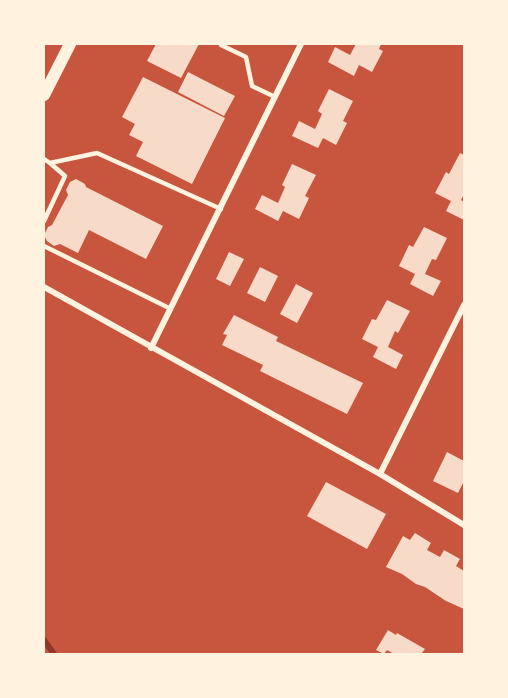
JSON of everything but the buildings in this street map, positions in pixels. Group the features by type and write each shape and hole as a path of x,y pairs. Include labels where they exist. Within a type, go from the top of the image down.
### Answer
{"main road":[{"path":"44,95 70,44"}],"street":[{"path":"151,348 301,44"},
{"path":"44,287 380,474 465,525"},
{"path":"380,474 465,305"}],"lane":[{"path":"222,44 246,57 252,86 275,97"},
{"path":"50,163 97,153 221,209"},
{"path":"44,159 65,176 44,221"},
{"path":"44,246 171,309"}],"waterway":[{"path":"44,640 54,654"}]}
